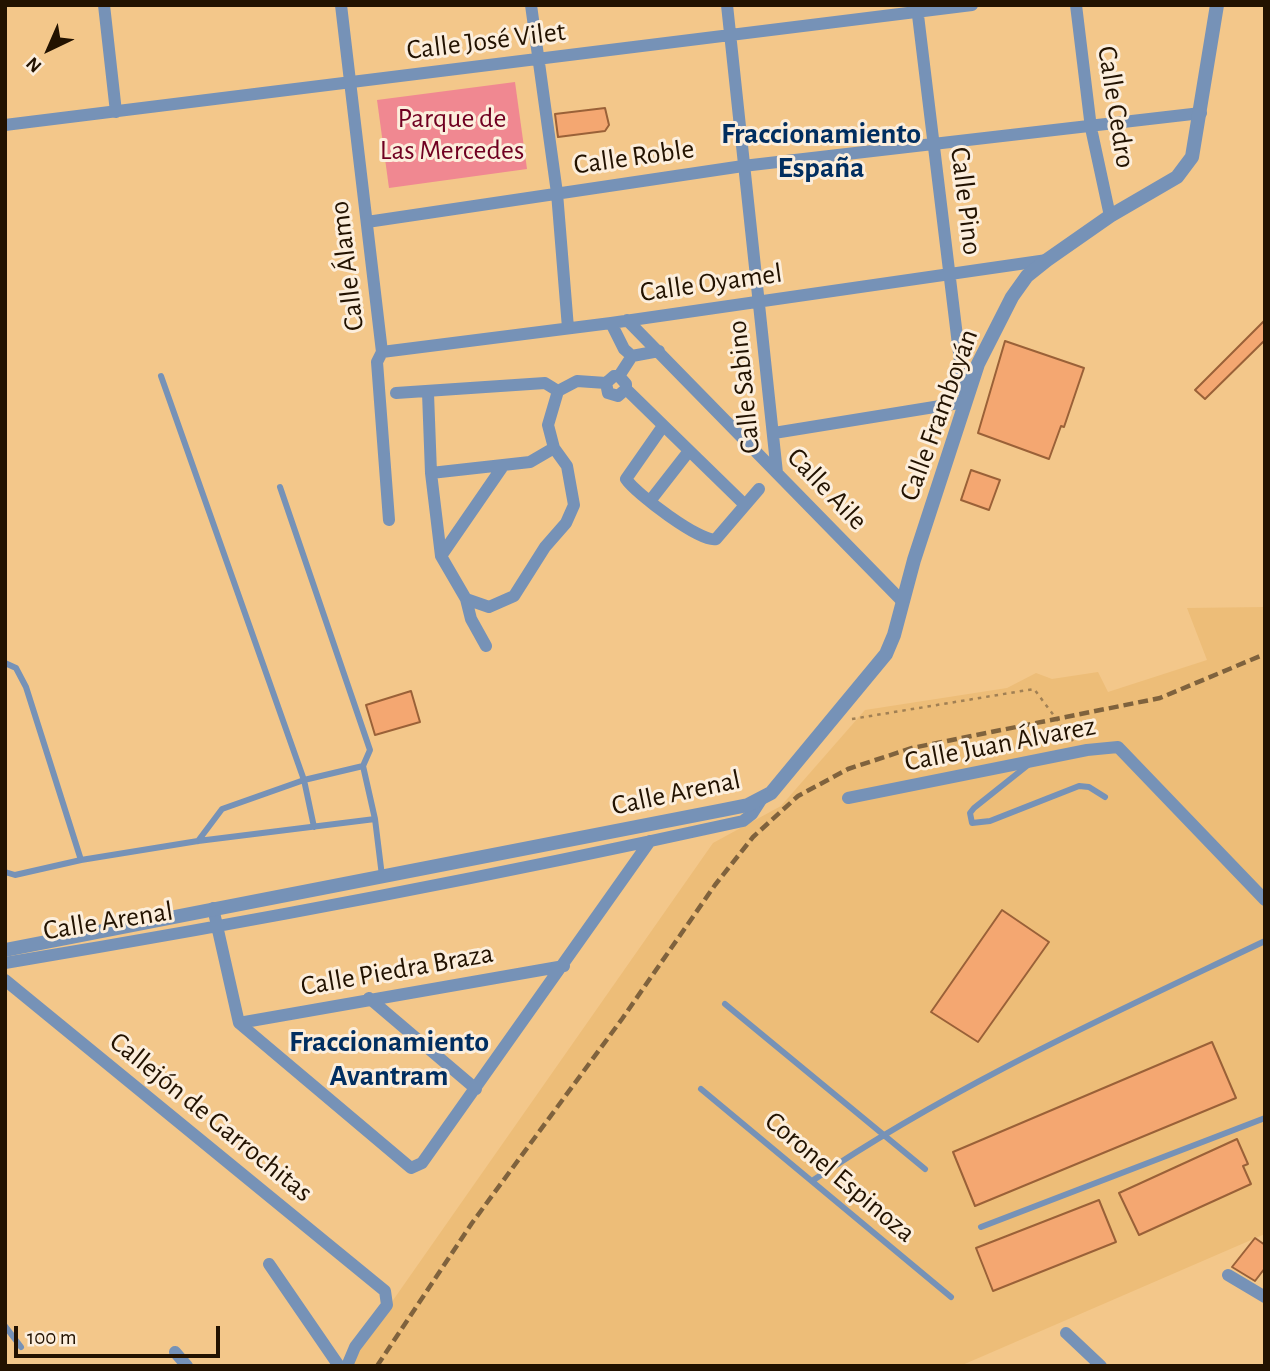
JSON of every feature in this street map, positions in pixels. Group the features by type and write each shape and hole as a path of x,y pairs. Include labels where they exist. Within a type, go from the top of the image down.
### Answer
{"street":[{"path":"104,5 116,112"},
{"name":"Calle Álamo","path":"341,5 348,83 382,352 377,362 389,520"},
{"path":"531,5 536,59 557,193 568,328"},
{"name":"Calle Sabino","path":"727,5 743,166 761,302 777,473"},
{"name":"Calle José Vilet","path":"5,125 730,37 917,9 972,5"},
{"name":"Calle Cedro","path":"1076,5 1091,128 1110,216"},
{"name":"Calle Framboyán","path":"761,800 782,782 886,654 978,364 1012,298 1027,276 1047,260 1110,216 1177,177 1192,157 1217,5"},
{"name":"Calle Pino","path":"917,9 965,402"},
{"name":"Calle Roble","path":"366,222 743,166 934,143 1091,128 1201,113"},
{"name":"Calle Oyamel","path":"382,352 611,323 1047,260"},
{"name":"Calle Aile","path":"627,320 903,602"},
{"path":"611,323 624,349 632,356"},
{"path":"619,376 632,356 659,352"},
{"path":"466,599 489,607 514,596 545,547 566,523 574,505 567,466 554,448 548,425 558,391 577,381 606,383 614,376 619,376"},
{"path":"619,376 626,384 626,389 745,505"},
{"path":"396,393 428,393 545,383 558,391"},
{"path":"606,383 608,393 613,396 618,396 626,389"},
{"path":"428,393 431,473 441,556 466,599 471,619 486,646"},
{"path":"774,433 965,402"},
{"path":"663,426 627,473 629,483 650,501 710,541 716,539 759,489"},
{"path":"431,473 530,462 554,448"},
{"path":"650,501 689,451"},
{"path":"441,556 503,466"},
{"name":"Calle Juan Álvarez","path":"848,798 1029,764 1087,750 1118,747 1265,900"},
{"name":"Calle Arenal","path":"5,962 218,928 650,841 743,821 752,814 761,800"},
{"name":"Calle Arenal","path":"5,950 723,810 761,800"},
{"path":"218,928 239,1023 411,1168 422,1163 650,841"},
{"name":"Calle Arenal","path":"213,908 218,928"},
{"name":"Calle Piedra Braza","path":"239,1023 369,998 564,966"},
{"name":"Callejón de Garrochitas","path":"5,980 385,1291 387,1306 355,1348 347,1366"},
{"path":"369,998 476,1089"},
{"path":"269,1264 339,1366"},
{"path":"1228,1275 1265,1297"},
{"path":"1066,1334 1101,1366"},
{"path":"175,1352 187,1366"}],"lane":[{"path":"161,376 304,780 314,827"},
{"path":"280,487 370,750 363,766 375,819 382,876"},
{"path":"5,663 16,668 26,687 81,860"},
{"path":"1029,764 974,808 969,818 972,822 990,821 1079,786 1089,787 1105,797"},
{"path":"198,841 222,809 304,780 363,766"},
{"path":"5,872 15,875 81,860 198,841 375,819"},
{"path":"812,1181 882,1134 1001,1068 1265,941"},
{"path":"725,1004 925,1169"},
{"name":"Coronel Espinoza","path":"701,1089 951,1297"},
{"path":"981,1227 1265,1118"},
{"path":"5,1326 21,1347"}],"path":[{"path":"841,711 851,719 1034,690 1077,746"}],"shaded area":[{"path":"1265,607 1265,1234 960,1366 347,1366 713,843 781,806 865,710 1007,688 1036,673 1052,679 1098,672 1108,692 1207,660 1187,608"}],"green space":[{"name":"Parque de Las Mercedes","path":"515,82 527,169 389,188 377,100"}],"building":[{"path":"605,108 609,125 605,131 558,137 555,114"},
{"path":"1265,320 1265,340 1205,399 1195,390"},
{"path":"1005,341 1084,368 1064,427 1061,426 1049,459 978,433"},
{"path":"971,470 1000,480 989,510 961,500"},
{"path":"411,691 420,722 375,735 366,705"},
{"path":"1002,910 1049,942 978,1042 931,1012"},
{"path":"1212,1042 1236,1098 975,1206 953,1152"},
{"path":"1237,1139 1248,1164 1243,1166 1251,1184 1139,1235 1119,1193"},
{"path":"1099,1200 1116,1242 993,1291 976,1248"},
{"path":"1255,1238 1265,1245 1265,1268 1255,1281 1232,1267"}],"railway":[{"path":"377,1366 472,1223 622,1019 715,885 753,837 798,796 848,769 912,748 1160,698 1265,654"}],"district":[{"name":"Fraccionamiento España","path":"821,151"},
{"name":"Fraccionamiento Avantram","path":"389,1059"}]}
